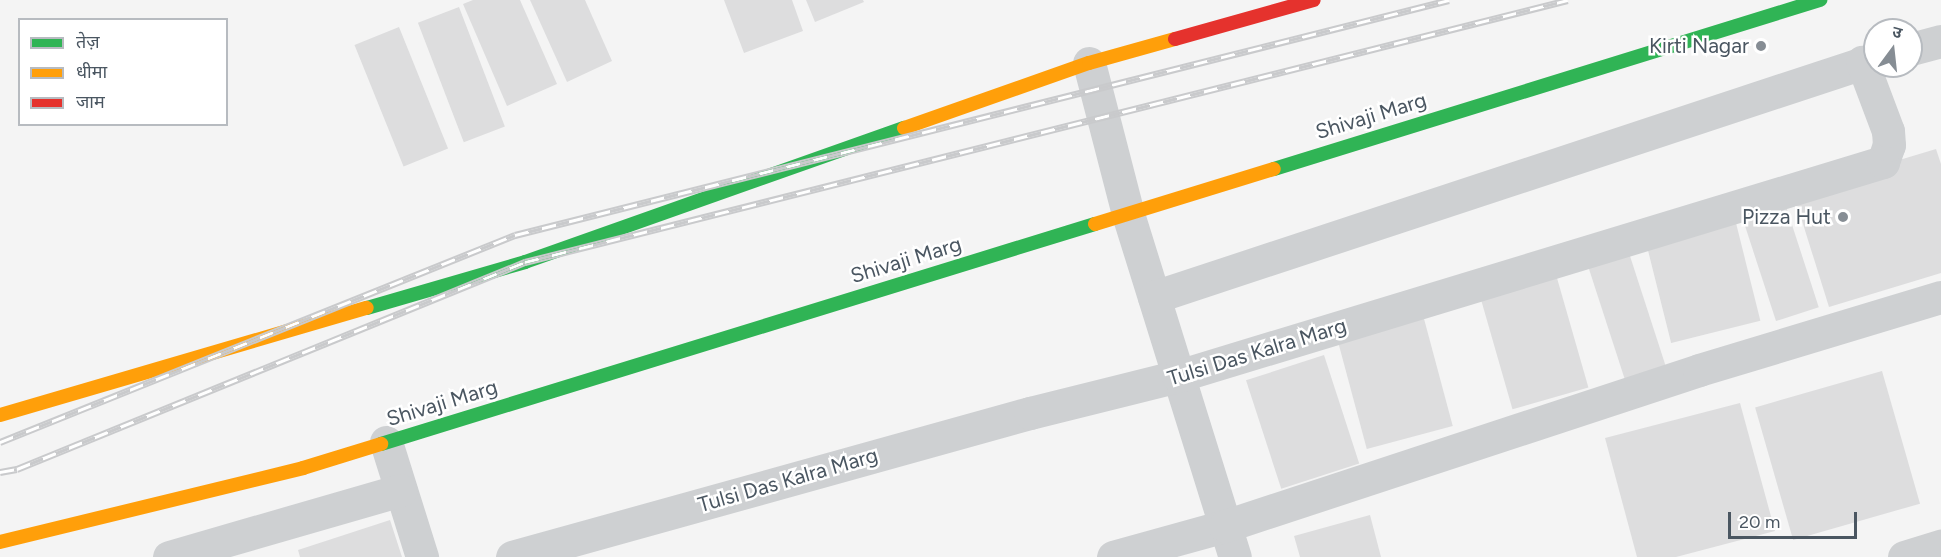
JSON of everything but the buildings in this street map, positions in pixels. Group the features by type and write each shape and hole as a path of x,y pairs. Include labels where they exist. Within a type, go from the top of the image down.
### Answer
{"main road":[{"path":"0,415 525,262 1089,63 1314,0"},
{"name":"Shivaji Marg","path":"0,542 303,468 1820,0"}],"street":[{"path":"1923,46 1941,41"},
{"path":"1089,63 1128,214 1235,557"},
{"path":"1154,297 1863,63"},
{"name":"Tulsi Das Kalra Marg","path":"512,557 1030,412 1178,376 1883,162 1889,145 1873,78"},
{"path":"1113,557 1225,526 1700,370 1941,297"},
{"path":"386,442 422,557"},
{"path":"169,557 401,490"},
{"path":"1904,557 1941,546"}],"railway":[{"path":"0,442 515,235 1449,0"},
{"path":"0,472 17,469 525,262 1568,0"}],"traffic: fast":[{"path":"1274,169 1820,0"},
{"path":"367,308 525,262 904,128"},
{"path":"381,444 1095,224"}],"traffic: slow":[{"path":"904,128 1089,63 1175,39"},
{"path":"1095,224 1274,169"},
{"path":"0,415 367,308"},
{"path":"0,542 303,468 381,444"}],"traffic: jam":[{"path":"1175,39 1314,0"}],"place":[{"name":"Kirti Nagar","path":"1761,46"},
{"name":"Pizza Hut","path":"1843,217"}]}
